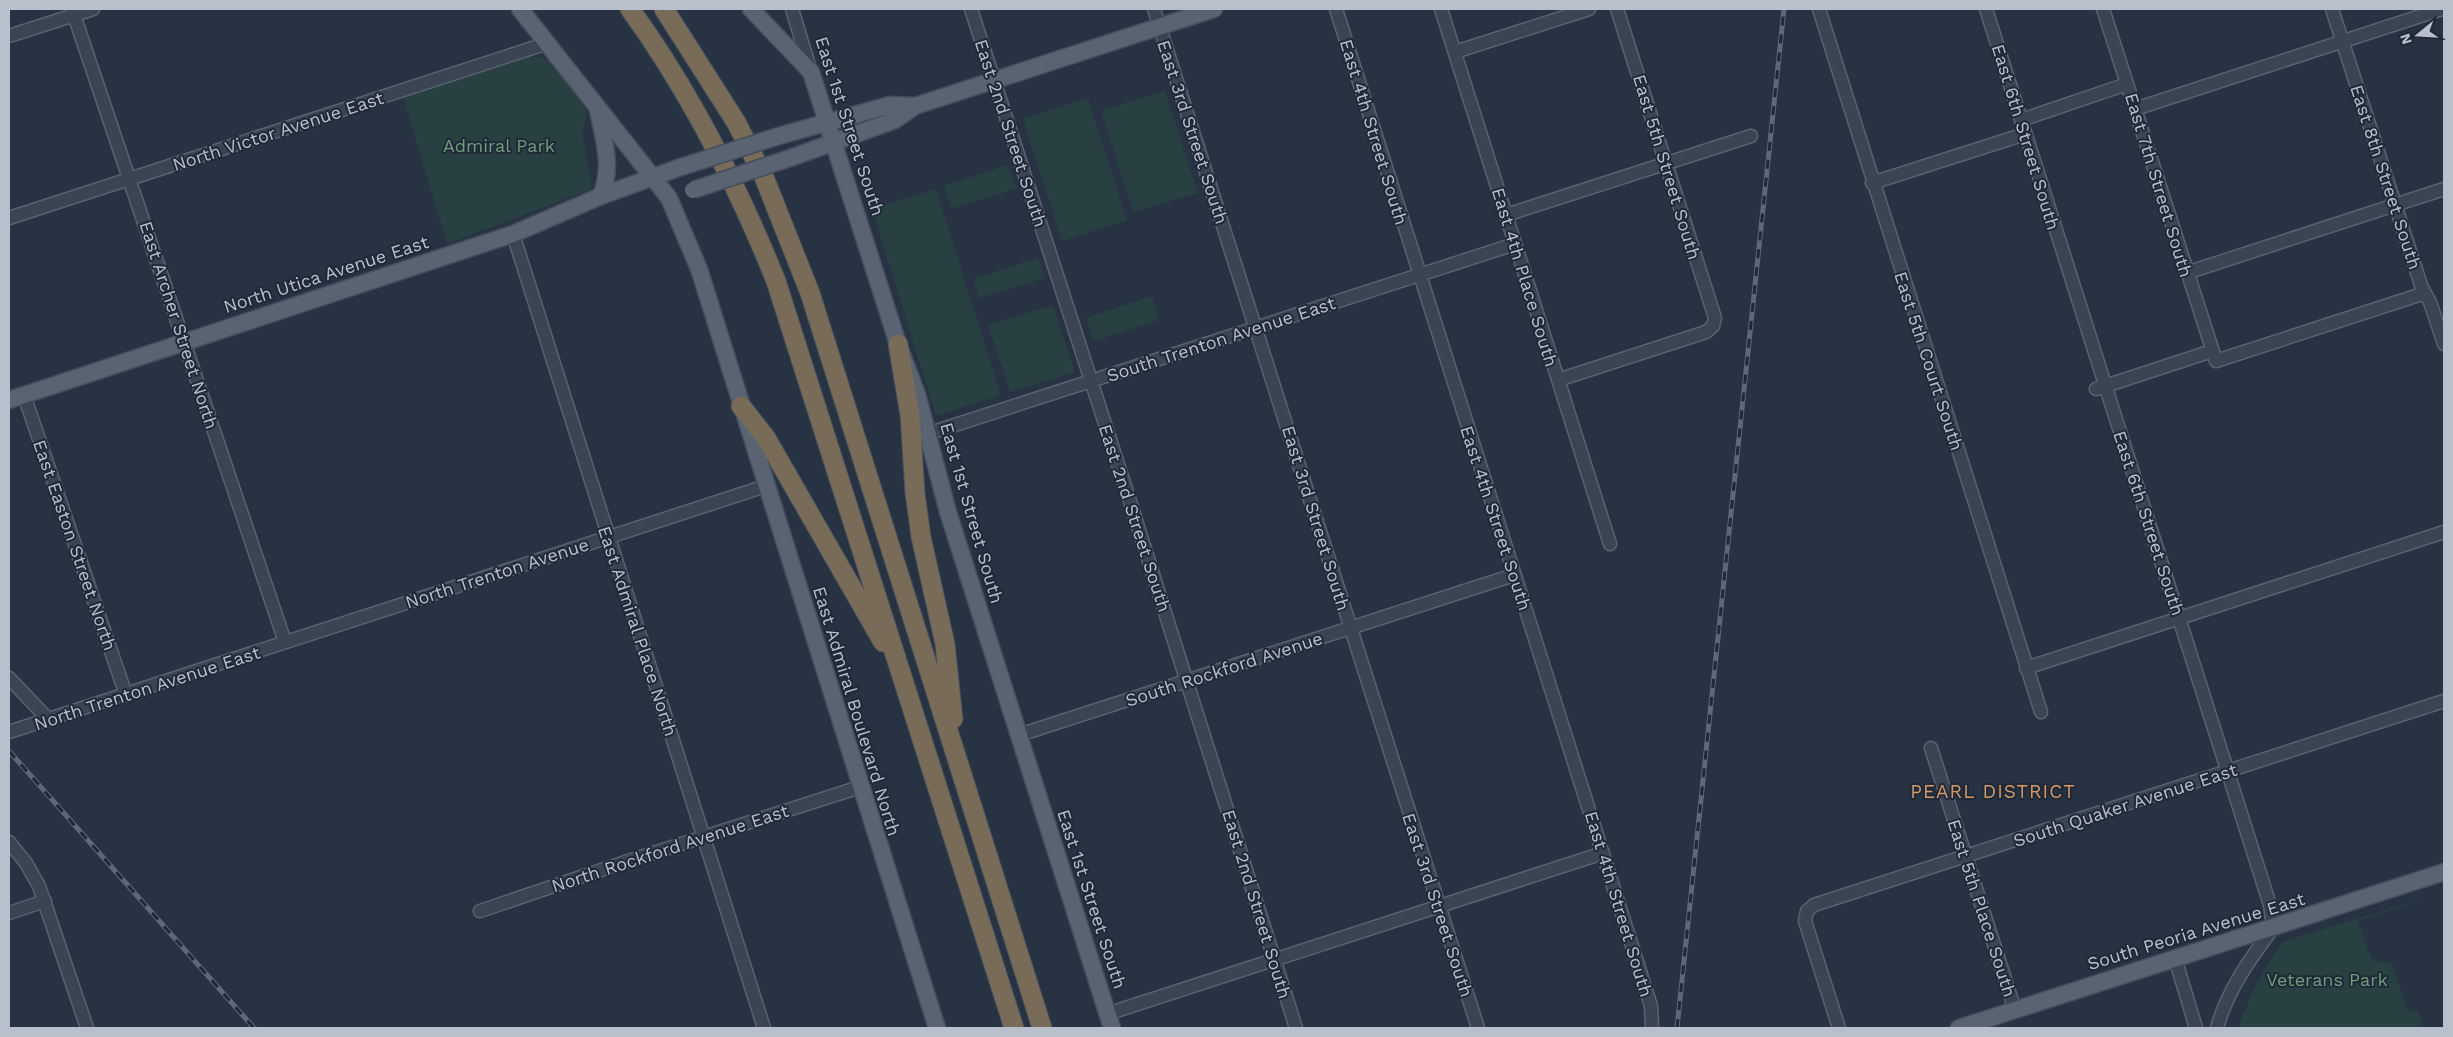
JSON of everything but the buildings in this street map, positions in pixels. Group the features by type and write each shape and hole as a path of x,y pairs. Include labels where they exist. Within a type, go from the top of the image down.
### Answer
{"highway":[{"path":"630,9 685,90 708,131 753,222 794,334 1014,1028"},
{"path":"664,9 736,122 764,177 788,235 831,357 1042,1028"},
{"path":"898,344 910,415 915,492 921,537 945,644 957,760"},
{"path":"741,406 766,438 822,534 841,572 900,671"},
{"path":"1000,985 1008,1028"}],"main road":[{"name":"East Admiral Boulevard North","path":"520,9 669,198 699,269 936,1028"},
{"path":"752,9 811,72"},
{"path":"669,198 834,143 895,120 914,106 1214,9"},
{"name":"East 1st Street South","path":"811,72 898,344 917,394 948,512 1109,1021"},
{"name":"North Utica Avenue East","path":"16,397 513,234 653,176 828,121 890,105 914,106"},
{"path":"598,107 608,166 608,176 601,196"},
{"name":"South Peoria Avenue East","path":"1959,1028 2444,872"}],"street":[{"path":"9,36 73,12 93,9"},
{"name":"East 1st Street South","path":"792,9 811,72"},
{"name":"East 2nd Street South","path":"971,9 1187,680 1296,1028"},
{"name":"East 3rd Street South","path":"1154,9 1478,1028"},
{"name":"East 4th Street South","path":"1336,9 1603,853 1650,1006 1652,1028"},
{"name":"East 4th Place South","path":"1441,9 1610,544"},
{"path":"1454,52 1589,9"},
{"name":"East 5th Street South","path":"1558,380 1706,332 1713,326 1715,318 1617,9"},
{"name":"East 5th Court South","path":"1818,9 2041,712"},
{"name":"East 6th Street South","path":"1986,9 2101,387 2179,618 2269,900 2273,928"},
{"name":"East 7th Street South","path":"2103,9 2214,356"},
{"name":"East 8th Street South","path":"2332,9 2395,205 2444,344"},
{"path":"2135,109 2442,9"},
{"name":"East Archer Street North","path":"73,12 285,642"},
{"name":"North Victor Avenue East","path":"9,218 548,43"},
{"path":"2021,120 2127,84"},
{"path":"1872,183 2025,134"},
{"path":"1506,216 1751,136"},
{"path":"2186,273 2444,189"},
{"name":"East Admiral Place North","path":"513,234 764,1028"},
{"name":"South Trenton Avenue East","path":"927,434 1516,244"},
{"path":"2101,387 2214,356 2425,293"},
{"name":"East Easton Street North","path":"16,397 126,695"},
{"name":"North Trenton Avenue","path":"285,642 766,486"},
{"path":"2026,668 2444,532"},
{"name":"South Rockford Avenue","path":"1019,735 1514,575"},
{"name":"North Trenton Avenue East","path":"9,732 285,642"},
{"path":"9,678 49,720"},
{"name":"South Quaker Avenue East","path":"1839,1028 1805,921 1807,911 1814,905 2444,701"},
{"name":"East 5th Place South","path":"1932,748 2015,1010"},
{"name":"North Rockford Avenue East","path":"480,911 860,787"},
{"path":"9,842 26,863 45,901 87,1028"},
{"path":"1109,1021 1274,960 1603,853"},
{"path":"9,913 45,901"},
{"path":"2216,1028 2225,1003 2239,978 2273,928"},
{"path":"2176,958 2196,1028"}],"green space":[{"name":"Admiral Park","path":"531,55 532,57 540,57 550,61 584,105 587,115 582,132 592,189 447,244 403,97"},
{"path":"1165,91 1198,193 1133,212 1101,111"},
{"path":"1088,98 1127,220 1062,241 1023,119"},
{"path":"1008,165 1017,188 951,209 944,186"},
{"path":"936,189 1001,395 936,416 872,209"},
{"path":"1038,258 1045,278 979,298 973,279"},
{"path":"1152,296 1159,320 1094,341 1086,318"},
{"path":"1053,305 1075,372 1010,392 988,325"},
{"name":"Veterans Park","path":"2444,892 2358,921 2371,958 2382,963 2392,963 2408,1012 2418,1010 2423,1028 2237,1028 2256,984 2282,942"}],"railway":[{"path":"1677,1028 1784,9"},
{"path":"9,751 254,1028"}],"district":[{"name":"PEARL DISTRICT","path":"1993,791"}]}
